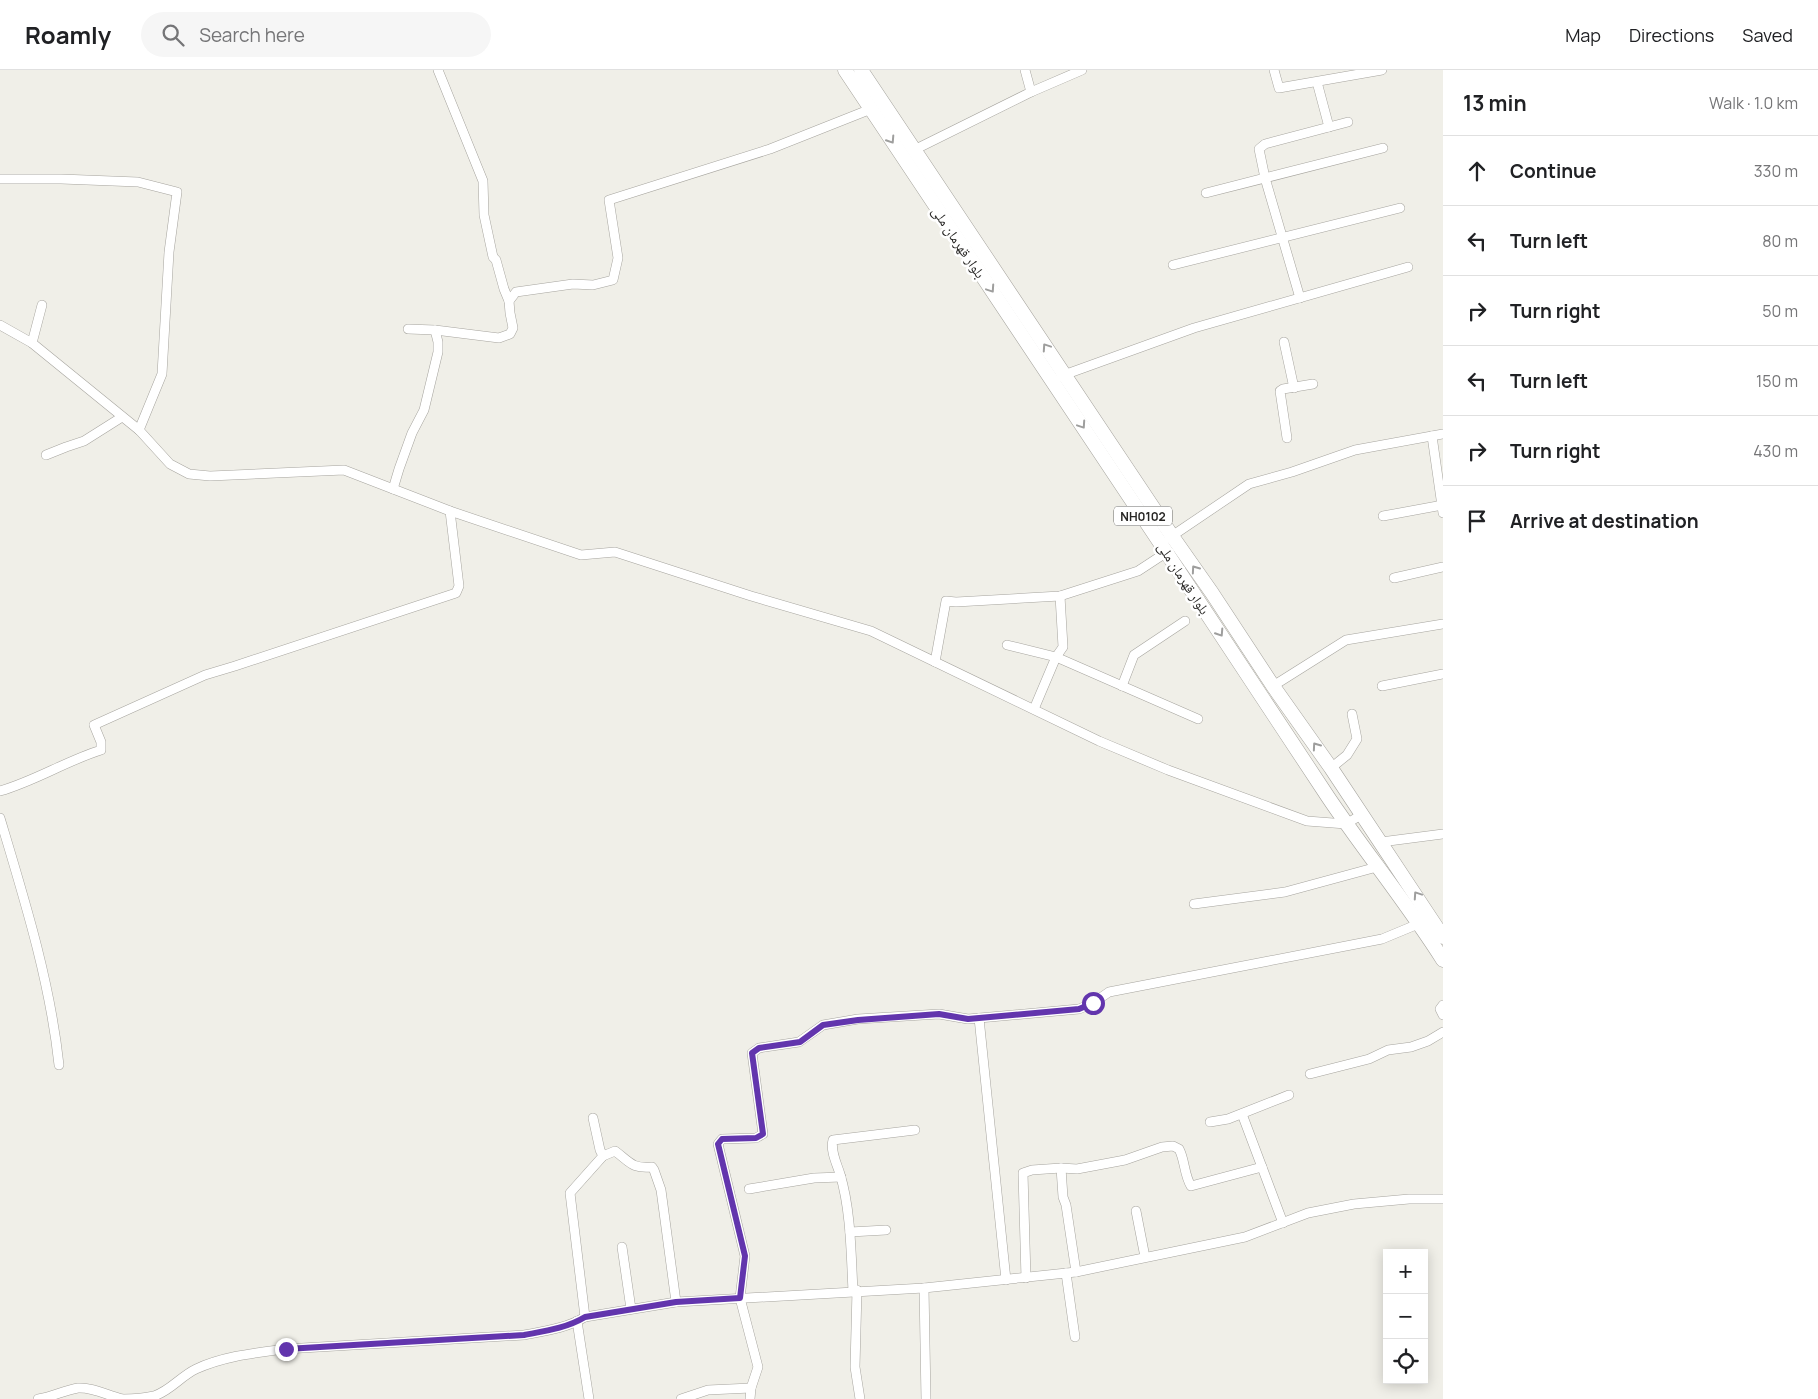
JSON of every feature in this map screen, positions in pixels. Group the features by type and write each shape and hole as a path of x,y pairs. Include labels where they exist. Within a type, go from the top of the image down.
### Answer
{"highway":[{"name":"بلوار قهرمان ملی","path":"845,70 1058,378"},
{"name":"بلوار قهرمان ملی","path":"861,70 1346,824 1377,867 1443,936"},
{"name":"بلوار قهرمان ملی","path":"1167,544 1212,593 1273,686 1381,842 1426,920 1443,960"}],"street":[{"path":"408,329 435,330 499,338 510,334 513,328 509,301 496,260 493,257 486,223 483,181 438,70"},
{"path":"1025,70 1031,92"},
{"path":"914,150 1031,92 1082,70"},
{"path":"1274,70 1279,88 1382,70"},
{"path":"1317,82 1329,127"},
{"path":"509,301 516,292 573,284 593,285 613,280 618,258 609,200 770,149 871,109"},
{"path":"1300,298 1265,178 1259,149 1265,144 1348,122"},
{"path":"1206,193 1383,148"},
{"path":"1,179 138,182 177,192 169,252 162,374 139,430"},
{"path":"1174,265 1400,208"},
{"path":"1058,378 1194,328 1408,267"},
{"path":"32,344 42,306"},
{"path":"0,325 32,344 139,430 170,464 189,474 210,476 344,470 450,511 581,555 615,552 752,596 871,631 1099,741 1168,770 1306,821 1346,824 1361,815"},
{"path":"393,489 398,469 412,433 424,410 438,352 435,330"},
{"path":"1284,342 1294,388"},
{"path":"1287,438 1280,391 1314,384"},
{"path":"46,456 66,446 84,441 122,417"},
{"path":"935,662 946,601 1060,596 1138,572 1167,544 1249,484 1292,472 1355,450 1443,434"},
{"path":"1383,516 1442,507 1432,436"},
{"path":"0,791 21,785 79,757 101,750 101,742 94,726 205,675 456,593 459,586 450,511"},
{"path":"1394,578 1443,567"},
{"path":"1034,708 1056,657 1063,647 1060,596"},
{"path":"1122,686 1134,655 1185,621"},
{"path":"1273,686 1346,640 1443,624"},
{"path":"1007,645 1056,657 1198,719"},
{"path":"1382,686 1443,674"},
{"path":"1331,768 1347,755 1357,739 1352,714"},
{"path":"0,818 24,896 39,957 56,1033 59,1065"},
{"path":"1381,842 1443,834"},
{"path":"1194,904 1285,892 1377,867"},
{"path":"750,1399 751,1388 758,1367 740,1298 745,1256 718,1144 722,1139 756,1138 763,1134 752,1053 759,1048 800,1042 823,1025 850,1021 939,1014 968,1019 1079,1009 1093,1003 1109,992 1382,939 1426,920"},
{"path":"1443,1005 1440,1009 1443,1015"},
{"path":"979,1018 1006,1280"},
{"path":"1310,1074 1368,1059 1388,1050 1411,1048 1443,1032"},
{"path":"1210,1122 1228,1119 1289,1095"},
{"path":"1242,1114 1283,1223"},
{"path":"593,1118 603,1156"},
{"path":"860,1399 856,1367 855,1291 850,1232 841,1177 832,1146 834,1140 915,1130"},
{"path":"1026,1278 1023,1173 1032,1170 1077,1169 1125,1160 1172,1146 1179,1148 1191,1186 1262,1168"},
{"path":"589,1399 570,1194 603,1156 615,1151 634,1166 640,1168 652,1167 654,1170 661,1190 676,1302"},
{"path":"1062,1168 1062,1197 1066,1205 1076,1272"},
{"path":"749,1188 814,1178 841,1177"},
{"path":"38,1399 49,1398 78,1388 92,1389 124,1399 149,1397 167,1390 200,1367 227,1358 286,1349 524,1335 549,1330 581,1319 676,1302 924,1288 1076,1272 1245,1237 1308,1213 1354,1204 1409,1199 1443,1199"},
{"path":"1136,1211 1145,1257"},
{"path":"850,1232 886,1230"},
{"path":"622,1248 631,1309"},
{"path":"1066,1273 1075,1337"},
{"path":"924,1288 926,1399"},
{"path":"681,1399 708,1390 751,1388"}],"route":[{"path":"286,1349 524,1335 549,1330 585,1317 676,1302 740,1298 745,1256 718,1144 722,1139 750,1139 763,1134 752,1053 759,1048 800,1042 823,1025 858,1020 939,1014 968,1019 1079,1009 1093,1003"}]}
